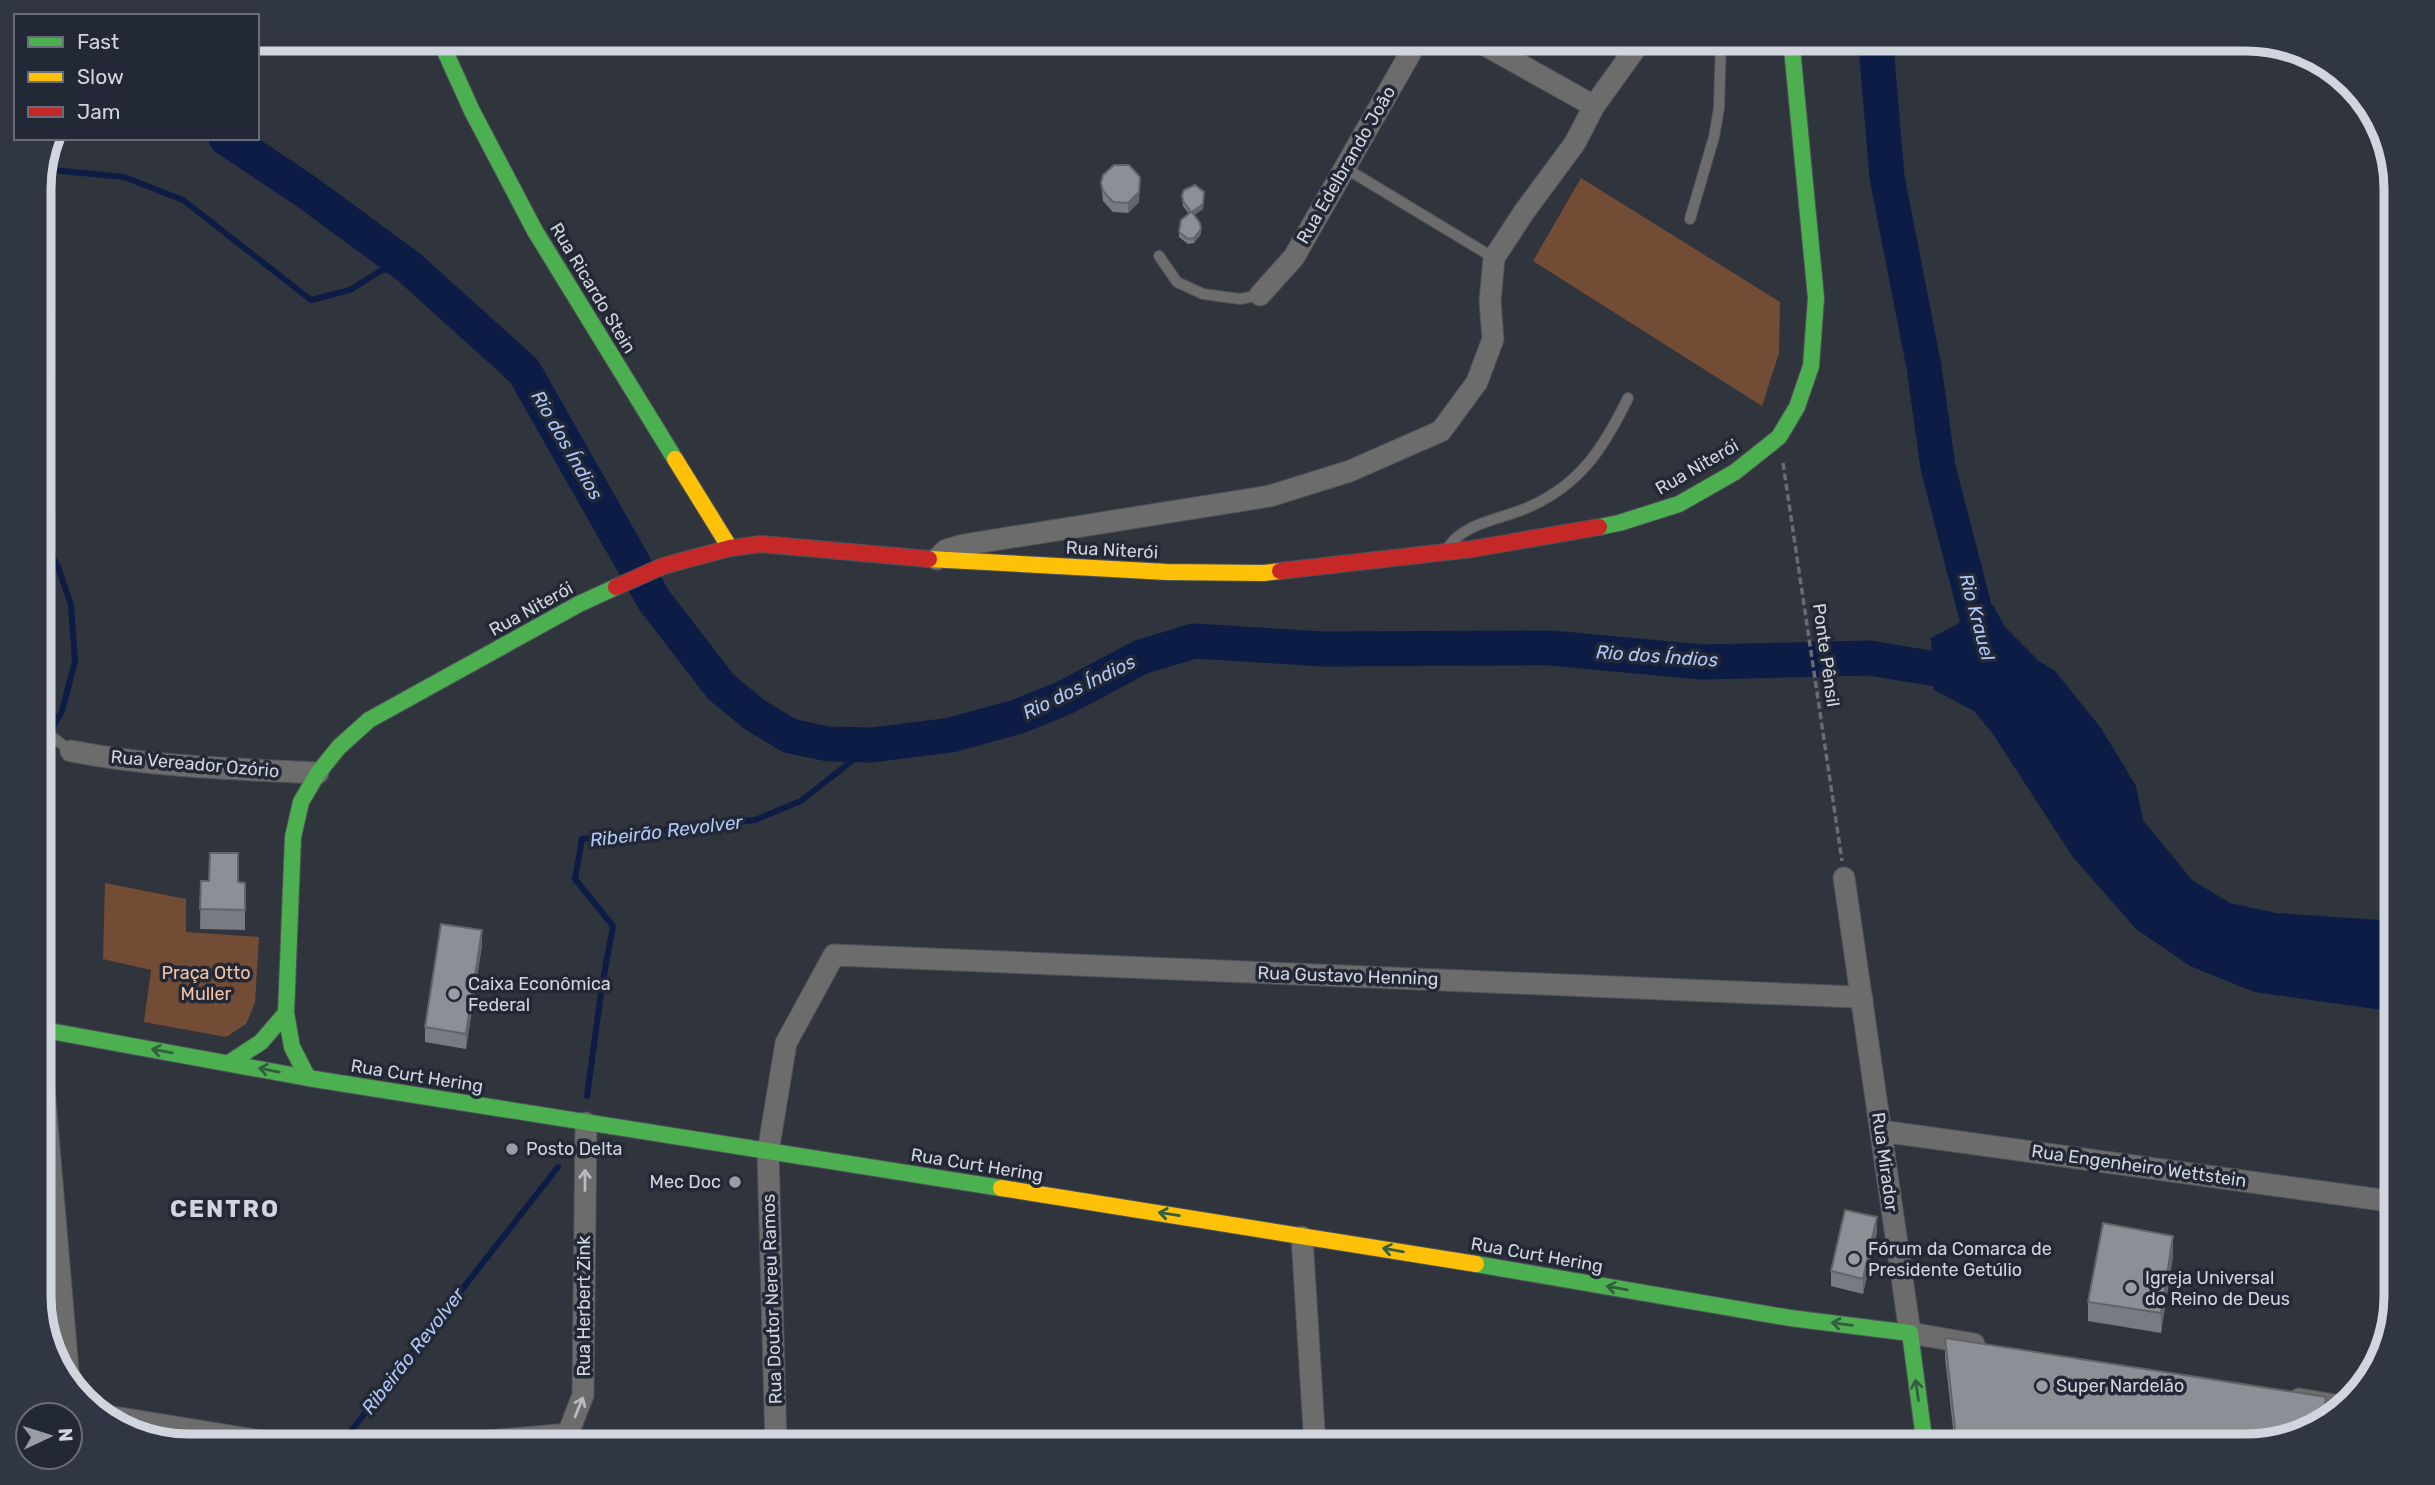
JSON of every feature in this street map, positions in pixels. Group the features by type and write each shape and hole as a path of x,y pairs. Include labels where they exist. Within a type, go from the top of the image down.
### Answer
{"main road":[{"name":"Rua Ricardo Stein","path":"445,51 477,122 540,239 730,548"},
{"name":"Rua Niterói","path":"308,1078 291,1048 286,1013 293,836 301,802 318,773 338,747 369,720 579,604 663,566 730,548 761,544 935,560 1208,574 1292,570 1444,553 1576,532 1659,512 1679,504 1734,472 1779,437 1797,407 1811,366 1816,298 1792,51"},
{"path":"229,1063 249,1053 267,1039 286,1013"},
{"name":"Rua Curt Hering","path":"51,1031 308,1078 1346,1242 1790,1318 1910,1332"},
{"name":"Rua Mirador","path":"1910,1332 1923,1434"}],"street":[{"name":"Rua Edelbrando João","path":"1260,295 1294,257 1412,51"},
{"path":"1496,51 1594,106"},
{"path":"935,560 946,550 963,545 1270,496 1350,471 1441,431 1477,382 1493,339 1490,301 1494,258 1575,144 1594,106 1634,51"},
{"name":"Rua Vereador Ozório","path":"71,751 120,760 172,765 318,773"},
{"name":"Rua Mirador","path":"1844,878 1910,1332"},
{"name":"Rua Gustavo Henning","path":"834,955 1842,996 1862,999"},
{"name":"Rua Doutor Nereu Ramos","path":"776,1434 768,1152 786,1043 834,955"},
{"name":"Rua Herbert Zink","path":"568,1434 583,1395 586,1123"},
{"name":"Rua Engenheiro Wettstein","path":"1881,1131 2384,1200"},
{"path":"51,1170 67,1362"},
{"path":"1302,1237 1314,1434"},
{"path":"1910,1332 1998,1348"},
{"path":"2273,1394 2332,1404"},
{"path":"126,1419 214,1434"}],"lane":[{"path":"1690,219 1714,137 1719,108 1721,51"},
{"path":"1345,169 1494,258"},
{"path":"1158,256 1177,282 1203,294 1240,299 1260,295"},
{"path":"1444,553 1456,535 1530,507 1583,471 1600,449 1628,398"},
{"path":"51,736 71,751"}],"path":[{"name":"Ponte Pênsil","path":"1779,437 1844,878"}],"green space":[{"path":"1581,178 1780,302 1779,353 1762,406 1533,261"},
{"name":"Praça Otto Muller","path":"105,883 186,899 186,932 259,937 255,1003 246,1024 226,1037 144,1022 151,970 103,959"}],"water":[{"path":"1993,605 2005,627 2039,661 2055,671 2101,728 2136,786 2143,820 2192,880 2230,903 2276,913 2384,920 2384,1010 2254,992 2190,966 2136,929 2072,856 1993,734 1974,711 1934,690 1931,638"}],"building":[{"path":"1114,165 1129,165 1140,177 1139,192 1128,203 1113,202 1103,191 1103,175"},
{"path":"1195,185 1204,192 1203,204 1192,212 1201,229 1194,238 1188,239 1179,232 1181,220 1191,212 1182,195 1184,190"},
{"path":"210,853 238,853 238,882 245,883 245,910 200,909 201,881 209,881"},
{"name":"Caixa Econômica Federal","path":"441,924 482,930 466,1034 425,1027"},
{"name":"Fórum da Comarca de Presidente Getúlio","path":"1845,1210 1877,1217 1863,1279 1831,1271"},
{"name":"Igreja Universal do Reino de Deus","path":"2103,1223 2173,1236 2161,1313 2088,1302"},
{"name":"Super Nardelão","path":"1945,1338 2326,1397 2324,1410 2315,1416 2282,1430 2264,1433 1956,1434"}],"waterway":[{"name":"Rio Krauel","path":"1877,51 1887,177 1924,367 1938,467 1988,661"},
{"name":"Rio dos Índios","path":"229,140 304,190 409,267 524,371 654,600 721,687 755,715 790,736 828,744 872,745 951,735 1017,717 1066,697 1141,657 1194,641 1323,649 1551,648 1702,662 1869,658 1979,676"},
{"path":"52,170 124,177 183,200 311,300 350,290 382,270 409,267"},
{"path":"51,554 71,605 75,661 62,711 51,730"},
{"name":"Ribeirão Revolver","path":"587,1096 613,926 575,879 582,839 755,820 801,801 872,745"},
{"name":"Ribeirão Revolver","path":"349,1434 558,1167"}],"traffic: fast":[{"path":"445,51 472,111 535,231 675,459"},
{"path":"1599,527 1679,504 1735,472 1779,437 1797,407 1811,366 1816,298 1792,51"},
{"path":"308,1078 292,1047 286,1013 293,837 301,802 318,773 339,747 369,720 579,604 616,587"},
{"path":"229,1063 261,1042 286,1013"},
{"path":"51,1031 308,1078 1001,1188"},
{"path":"1476,1264 1790,1318 1910,1333 1923,1434"}],"traffic: slow":[{"path":"675,459 730,548"},
{"path":"929,559 1167,572 1280,571"},
{"path":"1001,1188 1476,1264"}],"traffic: jam":[{"path":"1280,571 1472,549 1599,527"},
{"path":"616,587 663,566 730,548 761,544 929,559"}],"place":[{"name":"Caixa Econômica Federal","path":"454,994"},
{"name":"Posto Delta","path":"512,1149"},
{"name":"Mec Doc","path":"735,1182"},
{"name":"Fórum da Comarca de Presidente Getúlio","path":"1854,1259"},
{"name":"Igreja Universal do Reino de Deus","path":"2131,1288"},
{"name":"Super Nardelão","path":"2042,1386"}],"district":[{"name":"CENTRO","path":"225,1209"}]}
